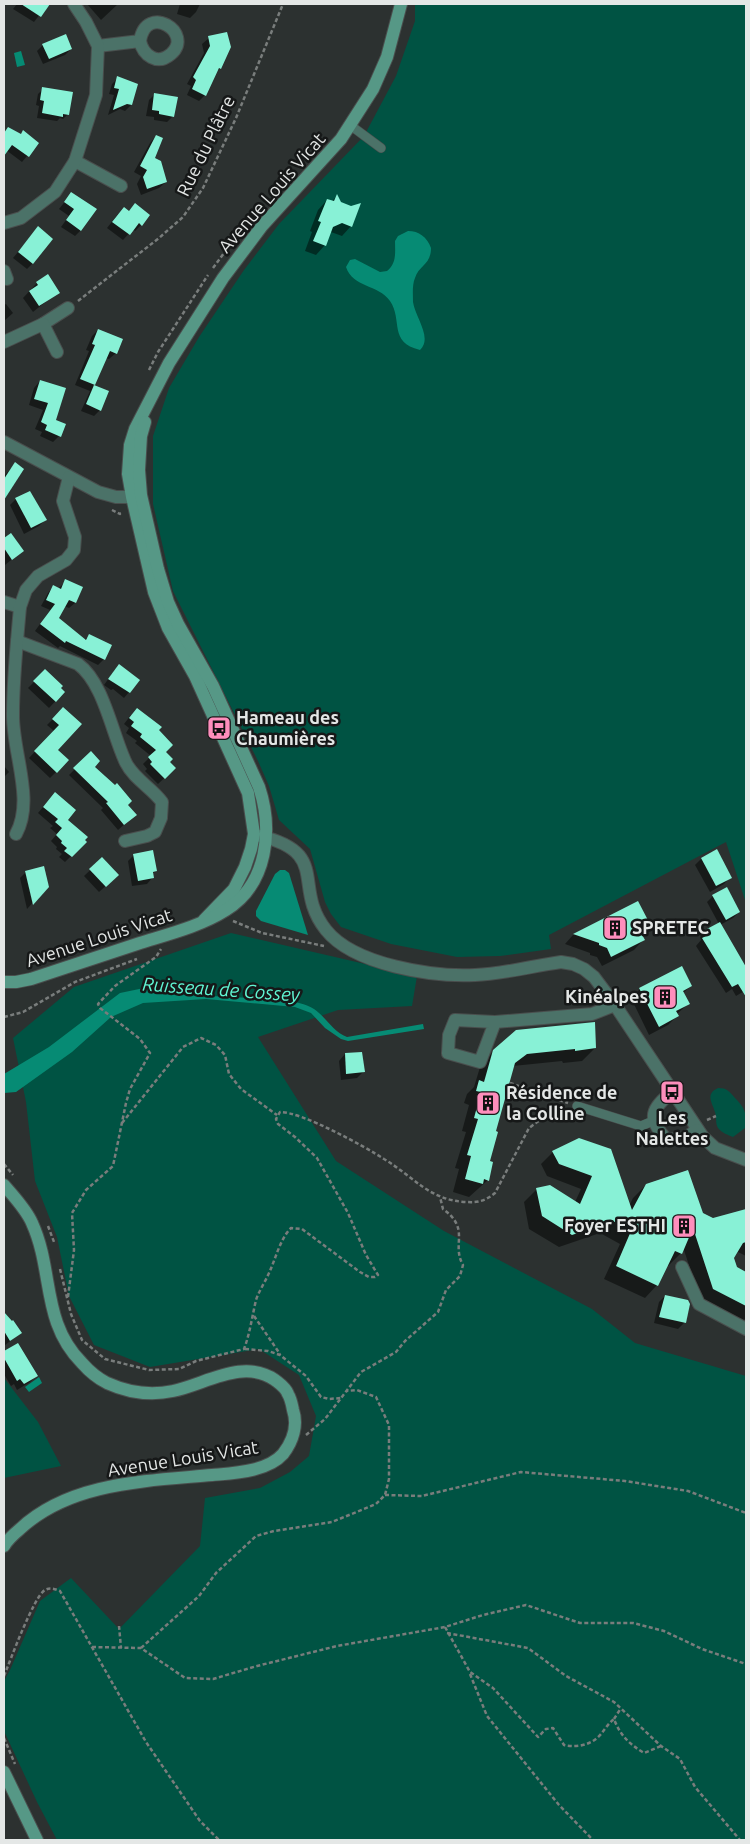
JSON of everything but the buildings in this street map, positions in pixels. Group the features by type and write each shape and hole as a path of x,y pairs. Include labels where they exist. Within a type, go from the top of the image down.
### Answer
{"main road":[{"name":"Avenue Louis Vicat","path":"4,982 31,979 204,920 226,910 248,889 257,875 267,837 266,809 259,786 213,686 178,624 168,602 136,496 142,436 152,398 169,363 190,328 233,264 262,226 326,156 350,125 373,89 387,57 401,4"},
{"path":"136,496 158,605 168,628 195,676 248,793 254,834 245,867 234,889 204,920"},
{"path":"4,1185 19,1202 32,1223 40,1246 52,1311 62,1338 76,1358 98,1377 127,1391 150,1393 170,1392 195,1386 230,1373 252,1370 272,1378 281,1384 288,1394 295,1418 293,1437"},
{"name":"Avenue Louis Vicat","path":"4,1546 30,1519 58,1502 94,1490 258,1468 281,1456 293,1437"},
{"path":"4,1772 37,1840"}],"street":[{"path":"4,223 21,218 55,192 75,161 96,95 98,46 74,4"},
{"path":"98,46 140,41"},
{"path":"75,161 121,186"},
{"path":"4,342 43,324 68,308"},
{"path":"43,324 57,352"},
{"path":"4,442 98,492 116,497 136,496"},
{"path":"16,834 22,825 24,804 8,717 20,607 26,590 38,576 66,560 74,550 75,537 63,501 69,477"},
{"path":"4,602 20,607"},
{"path":"17,641 78,664 87,670 99,693 126,764 162,802 161,818 155,832 147,836 125,841"},
{"path":"254,834 288,845 302,858 307,868 310,892 319,918 326,930 348,950 386,964 440,974 474,976 561,962 573,964 584,969 594,977 615,1005 697,1130 708,1143 715,1148 746,1160"},
{"path":"495,1022 592,1014 615,1005"},
{"path":"672,1092 655,1111 653,1121 656,1128 666,1139 678,1140 691,1135 697,1130"},
{"path":"682,1267 699,1304 746,1328"}],"lane":[{"path":"350,125 381,148"},
{"path":"577,1106 641,1126 653,1121"}],"path":[{"name":"Rue du Plâtre","path":"68,308 159,238 183,217 203,188 212,170 284,4"},
{"path":"230,920 262,933 348,950"},
{"path":"52,1311 68,1300 74,1250 72,1213 86,1190 113,1166 130,1088 150,1053 140,1039 100,1008 98,1004 115,986 156,957 170,933"},
{"path":"152,953 168,948"},
{"path":"4,1017 23,1012 75,982 143,957"},
{"path":"122,1124 183,1047 201,1038 216,1045 225,1055 229,1074 241,1089 277,1115"},
{"path":"510,1083 577,1106"},
{"path":"277,1115 280,1112 286,1112 346,1138 386,1160 421,1186 440,1197 466,1202 488,1199 495,1193 529,1128 540,1120 577,1106"},
{"path":"244,1349 254,1316 256,1298 287,1232 291,1228 302,1229 369,1277 378,1275 366,1255 348,1213 317,1158 296,1137 278,1124 277,1115"},
{"path":"4,1164 16,1179"},
{"path":"293,1437 308,1435 325,1419 361,1372 396,1352 405,1341 438,1312 446,1290 460,1276 463,1265 458,1256 460,1234 452,1216 443,1209 440,1197"},
{"path":"46,1220 56,1249"},
{"path":"59,1266 70,1314 82,1340 105,1359 150,1370 179,1369 196,1361 244,1349 268,1351 280,1355"},
{"path":"254,1316 280,1355 306,1376 322,1397 329,1399 341,1398"},
{"path":"141,1648 198,1596 216,1573 256,1536 274,1531 332,1522 376,1504 385,1495 389,1479 389,1425 376,1397 358,1390 347,1391"},
{"path":"385,1495 422,1496 521,1472 616,1480 688,1491 746,1513"},
{"path":"4,1676 19,1637 39,1595 46,1589 52,1588 60,1591 146,1742 200,1822 219,1840"},
{"path":"92,1647 141,1648 185,1678 213,1679 338,1646 445,1627 483,1615 526,1605 580,1623 633,1623 664,1631 702,1649 746,1664"},
{"path":"119,1626 120,1648"},
{"path":"445,1627 470,1672 488,1716 559,1805 593,1840"},
{"path":"447,1633 528,1648 566,1676 614,1702 661,1746 680,1759 695,1787 740,1840"},
{"path":"470,1672 493,1688 538,1737 546,1729 553,1728 564,1745 574,1747 590,1743 600,1735 621,1708"},
{"path":"614,1719 619,1731 630,1745 644,1753 661,1746"}],"shaded area":[{"path":"415,4 746,4 746,903 726,842 549,935 551,949 500,956 457,957 391,944 341,927 325,902 310,849 279,820 269,786 258,761 173,591 153,504 153,436 169,388 199,337 244,270 279,224 364,136 396,76 415,21"},
{"path":"21,51 25,65 17,67 14,53"},
{"path":"408,231 422,235 431,248 429,258 419,270 413,287 414,308 425,340 420,350 404,342 400,336 394,308 390,301 379,291 354,279 346,267 350,260 355,259 380,272 387,271 394,261 395,241 398,236"},
{"path":"280,870 285,870 289,873 308,935 261,921 256,916 256,911 275,874"},
{"path":"231,933 417,976 412,1006 338,1010 258,1037 336,1161 444,1231 592,1309 635,1343 746,1376 746,1840 57,1840 4,1731 4,1681 40,1601 71,1578 119,1629 200,1546 205,1498 260,1488 290,1472 309,1456 316,1416 299,1375 259,1349 150,1367 94,1345 69,1296 57,1237 35,1181 26,1102 13,1038 74,987"},
{"path":"144,988 211,996 287,1000 304,1004 314,1009 338,1032 347,1037 423,1024 424,1029 348,1041 341,1039 325,1028 311,1013 295,1007 206,999 143,1003 111,1017 72,1052 16,1092 4,1093 4,1074 49,1047 120,993"},
{"path":"718,1088 726,1089 744,1111 746,1119 745,1128 733,1137 723,1133 717,1126 711,1096 714,1090"},
{"path":"39,1377 42,1383 29,1392 25,1387"},
{"path":"4,1378 38,1422 61,1466 4,1478"}],"place":[{"name":"Hameau des Chaumières","path":"219,728"},
{"name":"SPRETEC","path":"615,928"},
{"name":"Kinéalpes","path":"665,997"},
{"name":"Les Nalettes","path":"672,1092"},
{"name":"Résidence de la Colline","path":"488,1103"},
{"name":"Foyer ESTHI","path":"684,1226"}],"water label":[{"name":"Ruisseau de Cossey","path":"221,989"}]}
